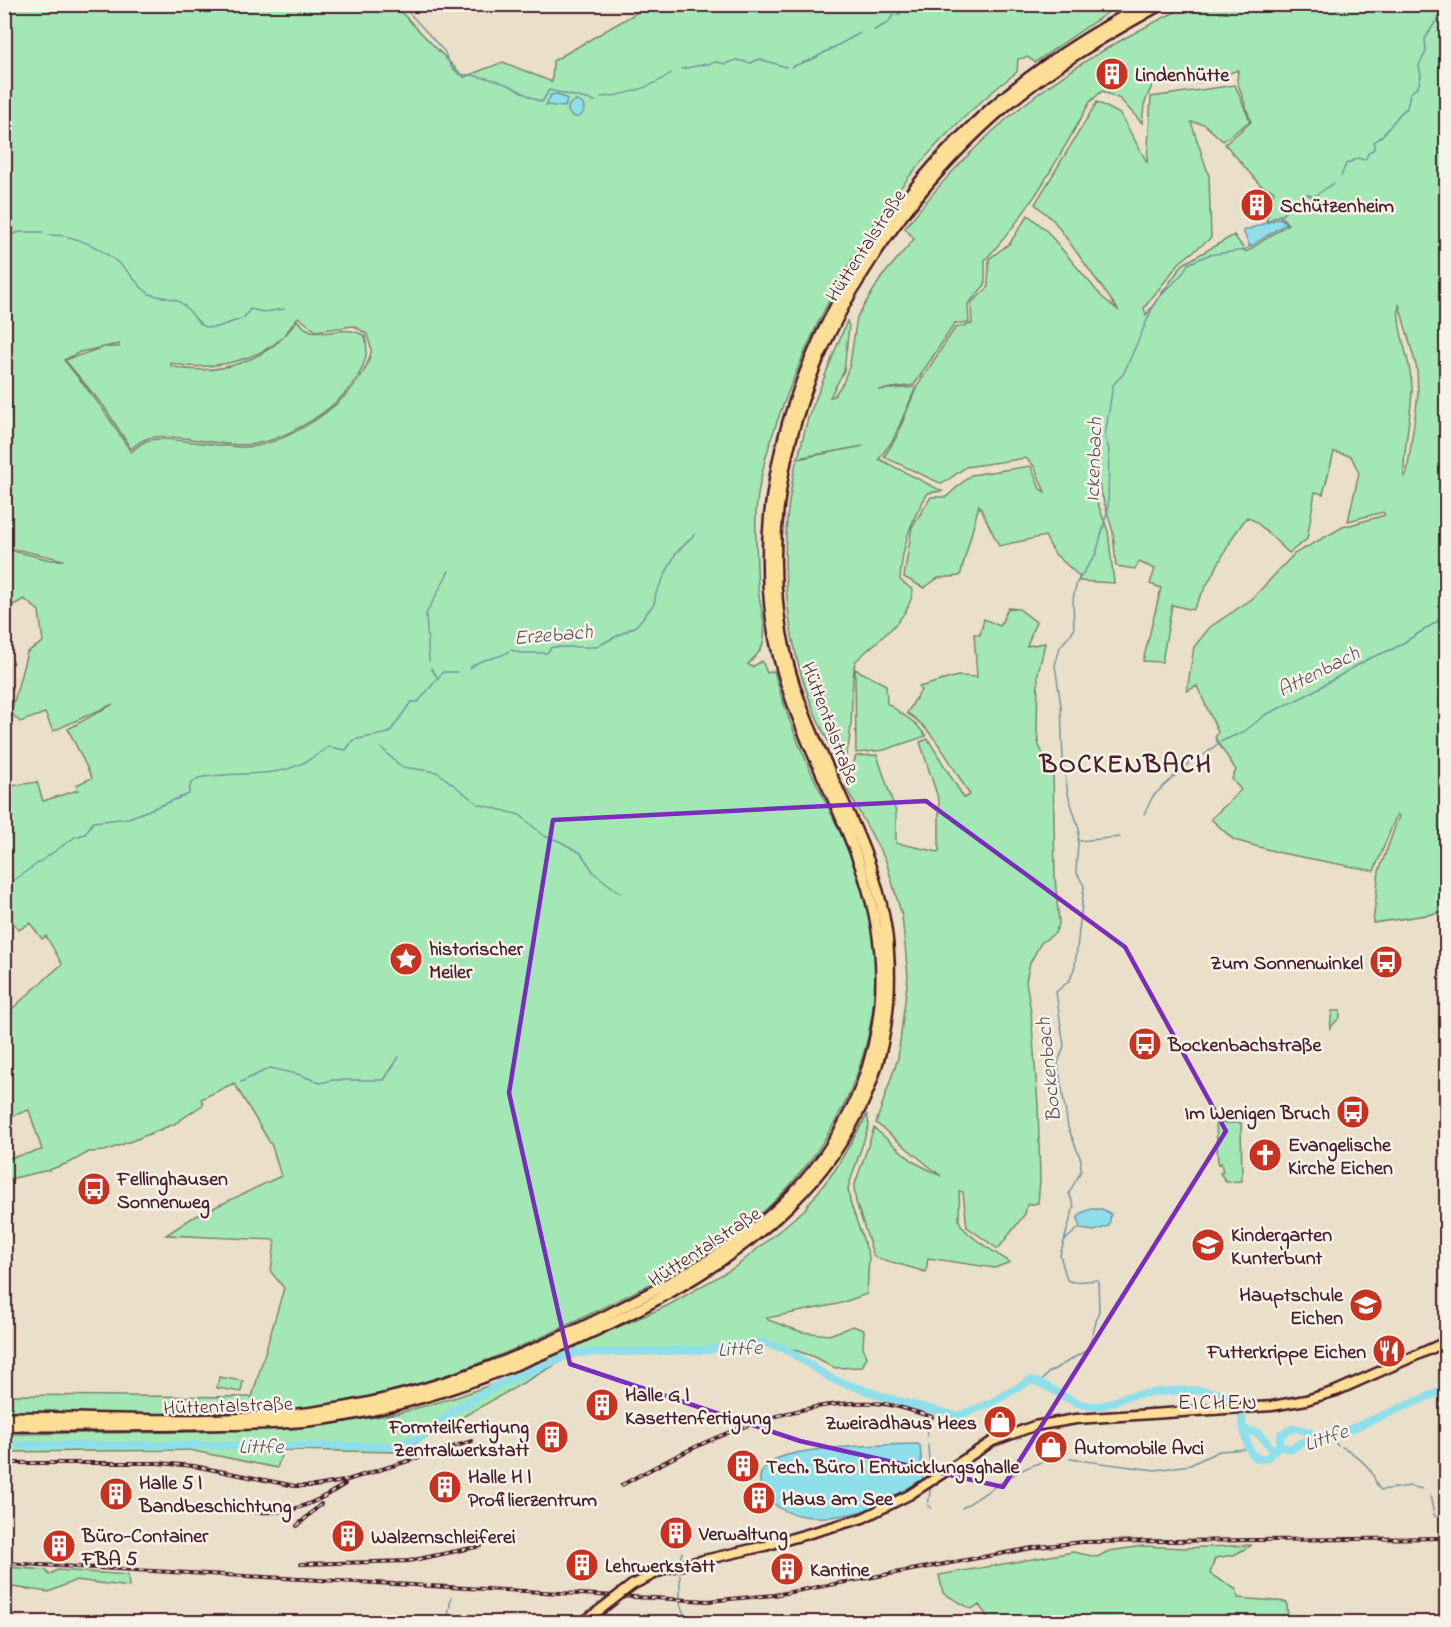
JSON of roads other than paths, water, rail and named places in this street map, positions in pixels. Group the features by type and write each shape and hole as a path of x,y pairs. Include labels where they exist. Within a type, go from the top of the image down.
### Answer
{"highway":[{"path":"1116,25 1146,4"},
{"path":"1116,25 1162,4"},
{"name":"Hüttentalstraße","path":"4,1426 291,1422 356,1414 503,1370 678,1287 735,1252 782,1215 830,1161 853,1124 871,1084 887,1016 889,981 884,914 868,857 816,742 789,665 780,623 774,558 784,465 795,426 824,348 862,273 895,224 946,163 986,124 1059,61 1116,25"},
{"name":"Hüttentalstraße","path":"4,1417 269,1417 355,1406 448,1386"}],"main road":[{"path":"584,1623 632,1585 664,1569 849,1524 896,1503 993,1441 1050,1422 1249,1408 1306,1400 1336,1391 1446,1342"}],"water":[{"path":"557,94 567,99 565,107 546,105 551,95"},
{"path":"573,101 579,101 584,109 582,115 573,117 568,112 568,106"},
{"path":"1280,218 1286,223 1250,247 1243,231"},
{"path":"1091,1209 1102,1209 1111,1214 1109,1226 1094,1231 1080,1229 1078,1218 1081,1213"},
{"path":"917,1444 920,1446 923,1479 886,1501 862,1511 821,1517 793,1514 770,1500 762,1489 761,1474 771,1462 782,1457 841,1447"}],"waterway":[{"path":"401,4 444,51 451,67 459,74 496,81 542,102 549,90 595,101"},
{"name":"Ickenbach","path":"1341,176 1346,164 1358,158 1365,160 1369,152 1374,149 1374,142 1407,108 1410,93 1418,87 1421,76 1419,65 1426,52 1425,39 1446,4"},
{"path":"874,30 888,23 893,15 900,14 902,10 925,11"},
{"path":"791,67 813,59 860,33"},
{"path":"681,69 717,62 725,64 736,60 751,63 759,59 786,67"},
{"path":"601,97 638,90 656,83 671,73"},
{"name":"Ickenbach","path":"1279,219 1296,199 1307,194 1313,197 1334,183"},
{"path":"4,237 20,232 43,232"},
{"path":"49,235 79,240 107,254 123,267 146,292 178,301 205,327 219,327 241,319 250,309 264,312 284,309"},
{"name":"Ickenbach","path":"1041,1382 1048,1373 1089,1349 1099,1310 1098,1280 1073,1282 1067,1280 1060,1255 1074,1206 1069,1193 1081,1171 1081,1160 1068,1127 1059,1070 1058,1063 1064,1046 1056,992 1070,980 1075,966 1084,886 1076,871 1079,829 1068,794 1063,761 1061,706 1055,665 1060,647 1074,630 1073,599 1077,582 1096,554 1108,509 1109,450 1105,436 1113,385 1124,373 1155,302 1183,273 1188,264 1208,255 1245,250 1251,245"},
{"name":"Erzebach","path":"470,668 511,650 521,653 547,653 552,647 596,647 636,626 654,604 656,593 676,553 695,534"},
{"path":"429,661 426,614 449,571"},
{"name":"Attenbach","path":"1204,755 1220,742 1245,731 1265,715 1305,696 1368,659 1395,648 1446,616"},
{"path":"431,668 437,677"},
{"name":"Erzebach","path":"4,887 75,837 85,834 93,822 129,818 189,794 190,785 198,778 280,771 311,759 328,747 346,750 353,740 389,733 411,702 418,702 443,672 457,672"},
{"path":"381,748 402,767 437,772 478,804 520,815 544,836 581,853 594,873 620,893"},
{"name":"Attenbach","path":"1144,814 1153,796 1192,760"},
{"name":"Attenbach","path":"1080,841 1120,837"},
{"path":"241,1082 270,1068 301,1075 320,1083 333,1080 384,1080 399,1057"},
{"path":"1065,1240 1079,1228"},
{"name":"Littfe","path":"4,1445 390,1446 420,1438 455,1410 499,1384 574,1353 708,1350 760,1342 785,1349 832,1379 890,1399 957,1416 991,1403 1031,1380 1073,1401 1090,1406 1109,1404 1125,1397 1158,1392 1197,1390 1217,1393 1230,1398 1237,1404 1249,1448 1258,1459 1268,1457 1279,1446 1291,1449 1309,1438 1341,1433 1446,1389"},
{"name":"Littfe","path":"917,1406 920,1411"},
{"path":"926,1424 927,1437"},
{"path":"1279,1446 1281,1434 1295,1428 1310,1432 1312,1438"},
{"path":"1245,1430 1258,1433 1273,1450"},
{"path":"1329,1433 1338,1446"},
{"path":"928,1445 930,1476"},
{"path":"1342,1447 1367,1466 1381,1490 1411,1486 1422,1489"},
{"path":"1070,1459 1155,1470 1190,1465 1219,1451 1248,1449"},
{"path":"962,1508 1020,1471 1033,1465 1059,1459"},
{"path":"931,1484 928,1506 931,1508"},
{"path":"1430,1495 1434,1515 1438,1518 1446,1517"},
{"path":"680,1559 682,1552"},
{"path":"680,1575 680,1604 687,1622"},
{"path":"447,1622 451,1598"}],"railway":[{"path":"622,1485 711,1440 743,1427 808,1409 841,1404 881,1403 932,1417"},
{"path":"4,1463 158,1463 194,1466 295,1486 315,1486 344,1481 472,1441"},
{"path":"226,1510 261,1512 288,1510 315,1501 345,1484"},
{"path":"297,1526 321,1504"},
{"path":"4,1563 708,1601 774,1595 1038,1547 1082,1542 1446,1538"},
{"path":"301,1564 409,1561 481,1546"}],"place":[{"name":"Lindenhütte","path":"1112,74"},
{"name":"Schützenheim","path":"1257,205"},
{"name":"historischer Meiler","path":"406,959"},
{"name":"Zum Sonnenwinkel","path":"1386,962"},
{"name":"Bockenbachstraße","path":"1145,1044"},
{"name":"Im Wenigen Bruch","path":"1353,1112"},
{"name":"Evangelische Kirche Eichen","path":"1265,1155"},
{"name":"Fellinghausen Sonnenweg","path":"94,1189"},
{"name":"Kindergarten Kunterbunt","path":"1208,1245"},
{"name":"Hauptschule Eichen","path":"1366,1305"},
{"name":"Futterkrippe Eichen","path":"1389,1351"},
{"name":"Halle G | Kasettenfertigung","path":"602,1405"},
{"name":"Zweiradhaus Hees","path":"1000,1422"},
{"name":"Formteilfertigung Zentralwerkstatt","path":"552,1437"},
{"name":"Automobile Avci","path":"1051,1447"},
{"name":"Tech. Büro | Entwicklungsghalle","path":"743,1466"},
{"name":"Halle H | Profilierzentrum","path":"445,1487"},
{"name":"Halle 5 | Bandbeschichtung","path":"116,1494"},
{"name":"Haus am See","path":"759,1498"},
{"name":"Verwaltung","path":"676,1533"},
{"name":"Walzernschleiferei","path":"348,1536"},
{"name":"Büro-Container FBA 5","path":"59,1546"},
{"name":"Lehrwerkstatt","path":"582,1565"},
{"name":"Kantine","path":"787,1569"}],"district":[{"name":"BOCKENBACH","path":"1126,763"},
{"name":"EICHEN","path":"1218,1401"}],"water label":[{"name":"Bockenbach","path":"1048,1070"}]}
